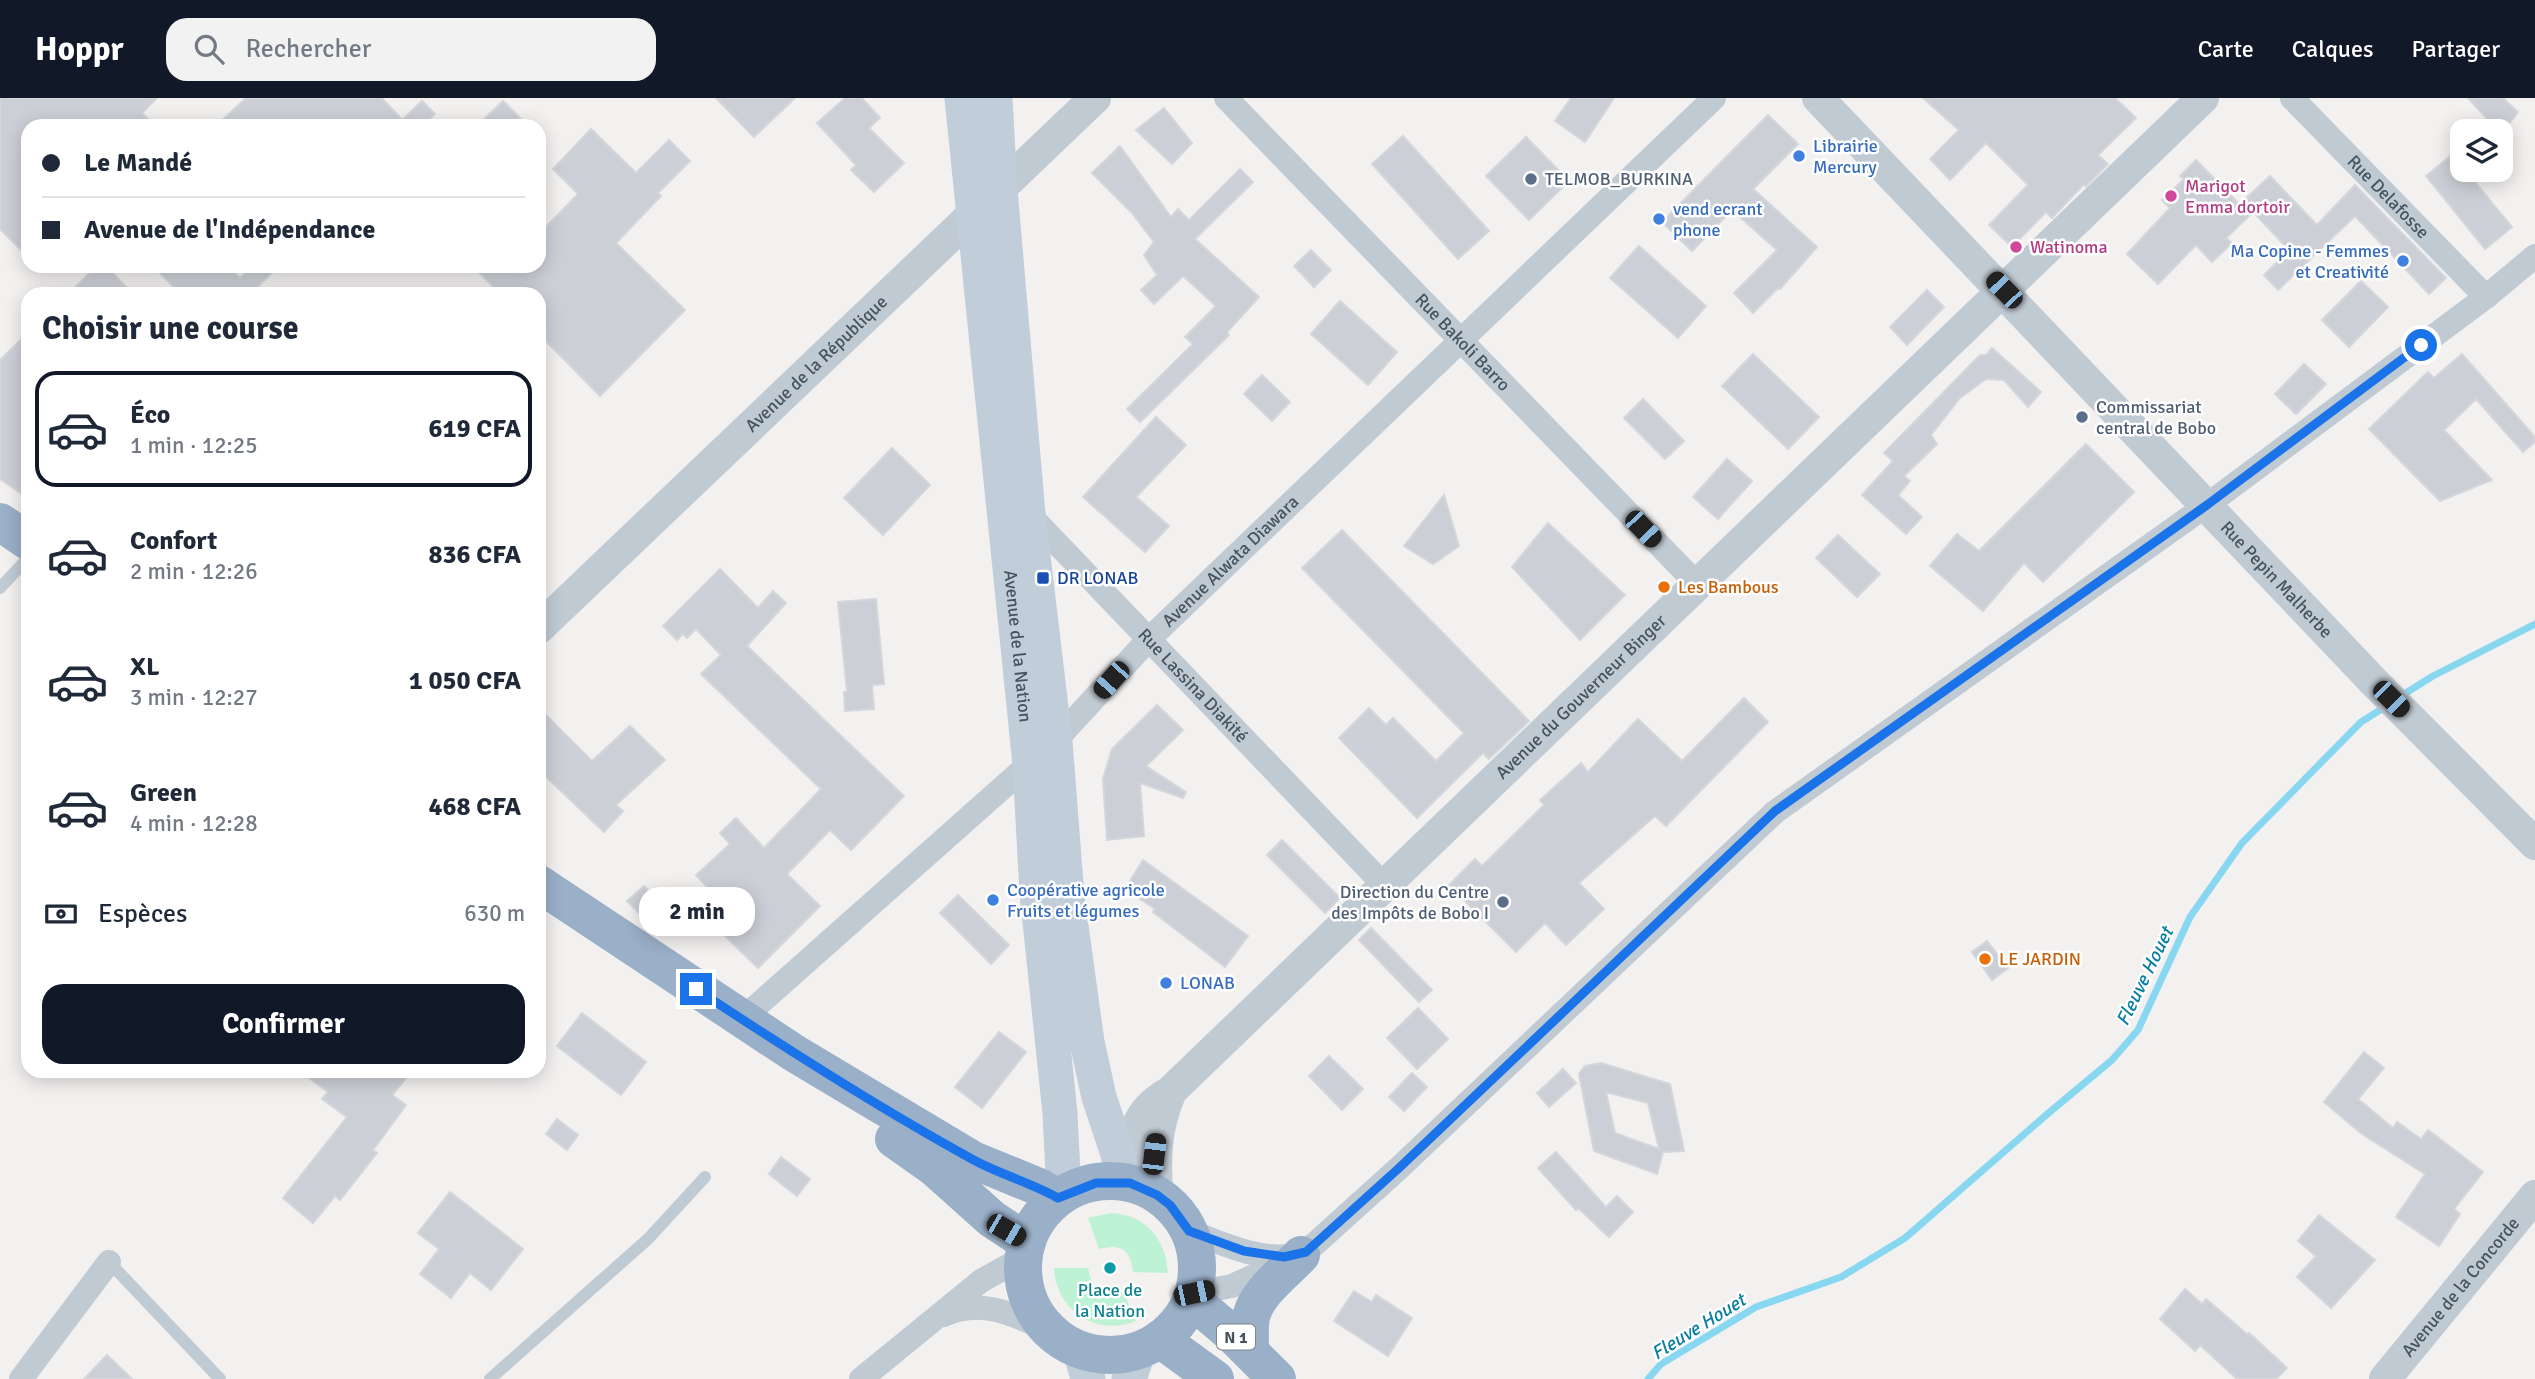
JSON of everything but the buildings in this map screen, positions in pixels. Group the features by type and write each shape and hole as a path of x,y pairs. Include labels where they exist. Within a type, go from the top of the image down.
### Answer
{"highway":[{"path":"0,522 21,536"},
{"path":"546,889 741,1019 973,1160 1054,1193 1096,1183 1137,1187 1181,1217 1189,1231 1197,1261 1193,1296 1179,1322 1143,1356 1073,1353 1040,1319 1026,1289 1026,1249 1054,1193"},
{"path":"741,1019 785,1063 935,1168 1026,1249"},
{"path":"1250,1351 1251,1318 1255,1306 1262,1295 1304,1254"},
{"name":"N 1","path":"1193,1296 1277,1379"},
{"name":"N 1","path":"1143,1356 1215,1379"}],"main road":[{"name":"Avenue de la Nation","path":"962,98 1002,487 1067,897 1087,1042 1097,1087 1118,1154 1137,1187"},
{"name":"Avenue de la Nation","path":"995,98 1000,190 1028,514 1042,752 1037,893 1060,1113 1054,1193"}],"street":[{"name":"Avenue de la République","path":"546,621 1095,98"},
{"name":"Rue Bakoli Barro","path":"1226,98 1698,585"},
{"name":"Avenue Alwata Diawara","path":"741,1019 1042,752 1149,640 1714,98"},
{"name":"Rue Pepin Malherbe","path":"1818,98 2004,290 2374,682 2535,844"},
{"name":"Avenue du Gouverneur Binger","path":"1137,1187 1131,1145 1136,1126 1154,1101 1170,1092 2203,98"},
{"name":"Rue Delafosse","path":"2292,98 2486,297"},
{"path":"1193,1296 1232,1286 1304,1254 1399,1168 1775,811 2207,505 2486,297 2535,256"},
{"name":"Rue Lassina Diakité","path":"1002,487 1385,886"},
{"name":"Avenue du Gouverneur Binger","path":"1137,1187 1154,1154 1170,1092"},
{"name":"Avenue de la Concorde","path":"2385,1379 2535,1196"},
{"path":"1189,1231 1244,1251 1284,1257 1304,1254"},
{"path":"861,1379 981,1280 1026,1249"},
{"path":"21,1379 109,1262"},
{"path":"930,1321 957,1309 979,1306 1007,1312 1073,1353"}],"lane":[{"path":"0,588 21,566"},
{"path":"490,1379 648,1239 705,1177"},
{"path":"109,1262 220,1379"}],"green space":[{"path":"1111,1213 1134,1218 1152,1231 1163,1250 1168,1273 1133,1272 1130,1258 1124,1250 1113,1247 1099,1249 1088,1218"},
{"path":"1054,1268 1088,1268 1092,1281 1099,1289 1109,1292 1123,1291 1136,1321 1107,1326 1081,1317 1062,1297"}],"waterway":[{"name":"Fleuve Houet","path":"2401,696 2433,676 2535,624"},
{"name":"Fleuve Houet","path":"1648,1379 1661,1364 1756,1307 1841,1277 1905,1238 2112,1060 2138,1030 2190,917 2242,843 2361,722 2385,707"}],"place":[{"name":"Librairie Mercury","path":"1799,156"},
{"name":"TELMOB_BURKINA","path":"1531,179"},
{"name":"Marigot Emma dortoir","path":"2171,196"},
{"name":"vend ecrant phone","path":"1659,219"},
{"name":"Watinoma","path":"2016,247"},
{"name":"Ma Copine - Femmes et Creativité","path":"2403,261"},
{"name":"Commissariat central de Bobo","path":"2082,417"},
{"name":"DR LONAB","path":"1043,578"},
{"name":"Les Bambous","path":"1664,587"},
{"name":"Coopérative agricole Fruits et légumes","path":"993,900"},
{"name":"Direction du Centre des Impôts de Bobo I","path":"1503,902"},
{"name":"LE JARDIN","path":"1985,959"},
{"name":"LONAB","path":"1166,983"},
{"name":"Place de la Nation","path":"1110,1268"}],"route":[{"path":"696,989 794,1053 973,1160 1039,1187 1058,1198 1096,1183 1130,1183 1157,1195 1170,1205 1189,1231 1244,1251 1284,1257 1306,1252 1399,1168 1775,811 2207,505 2421,345"}]}
